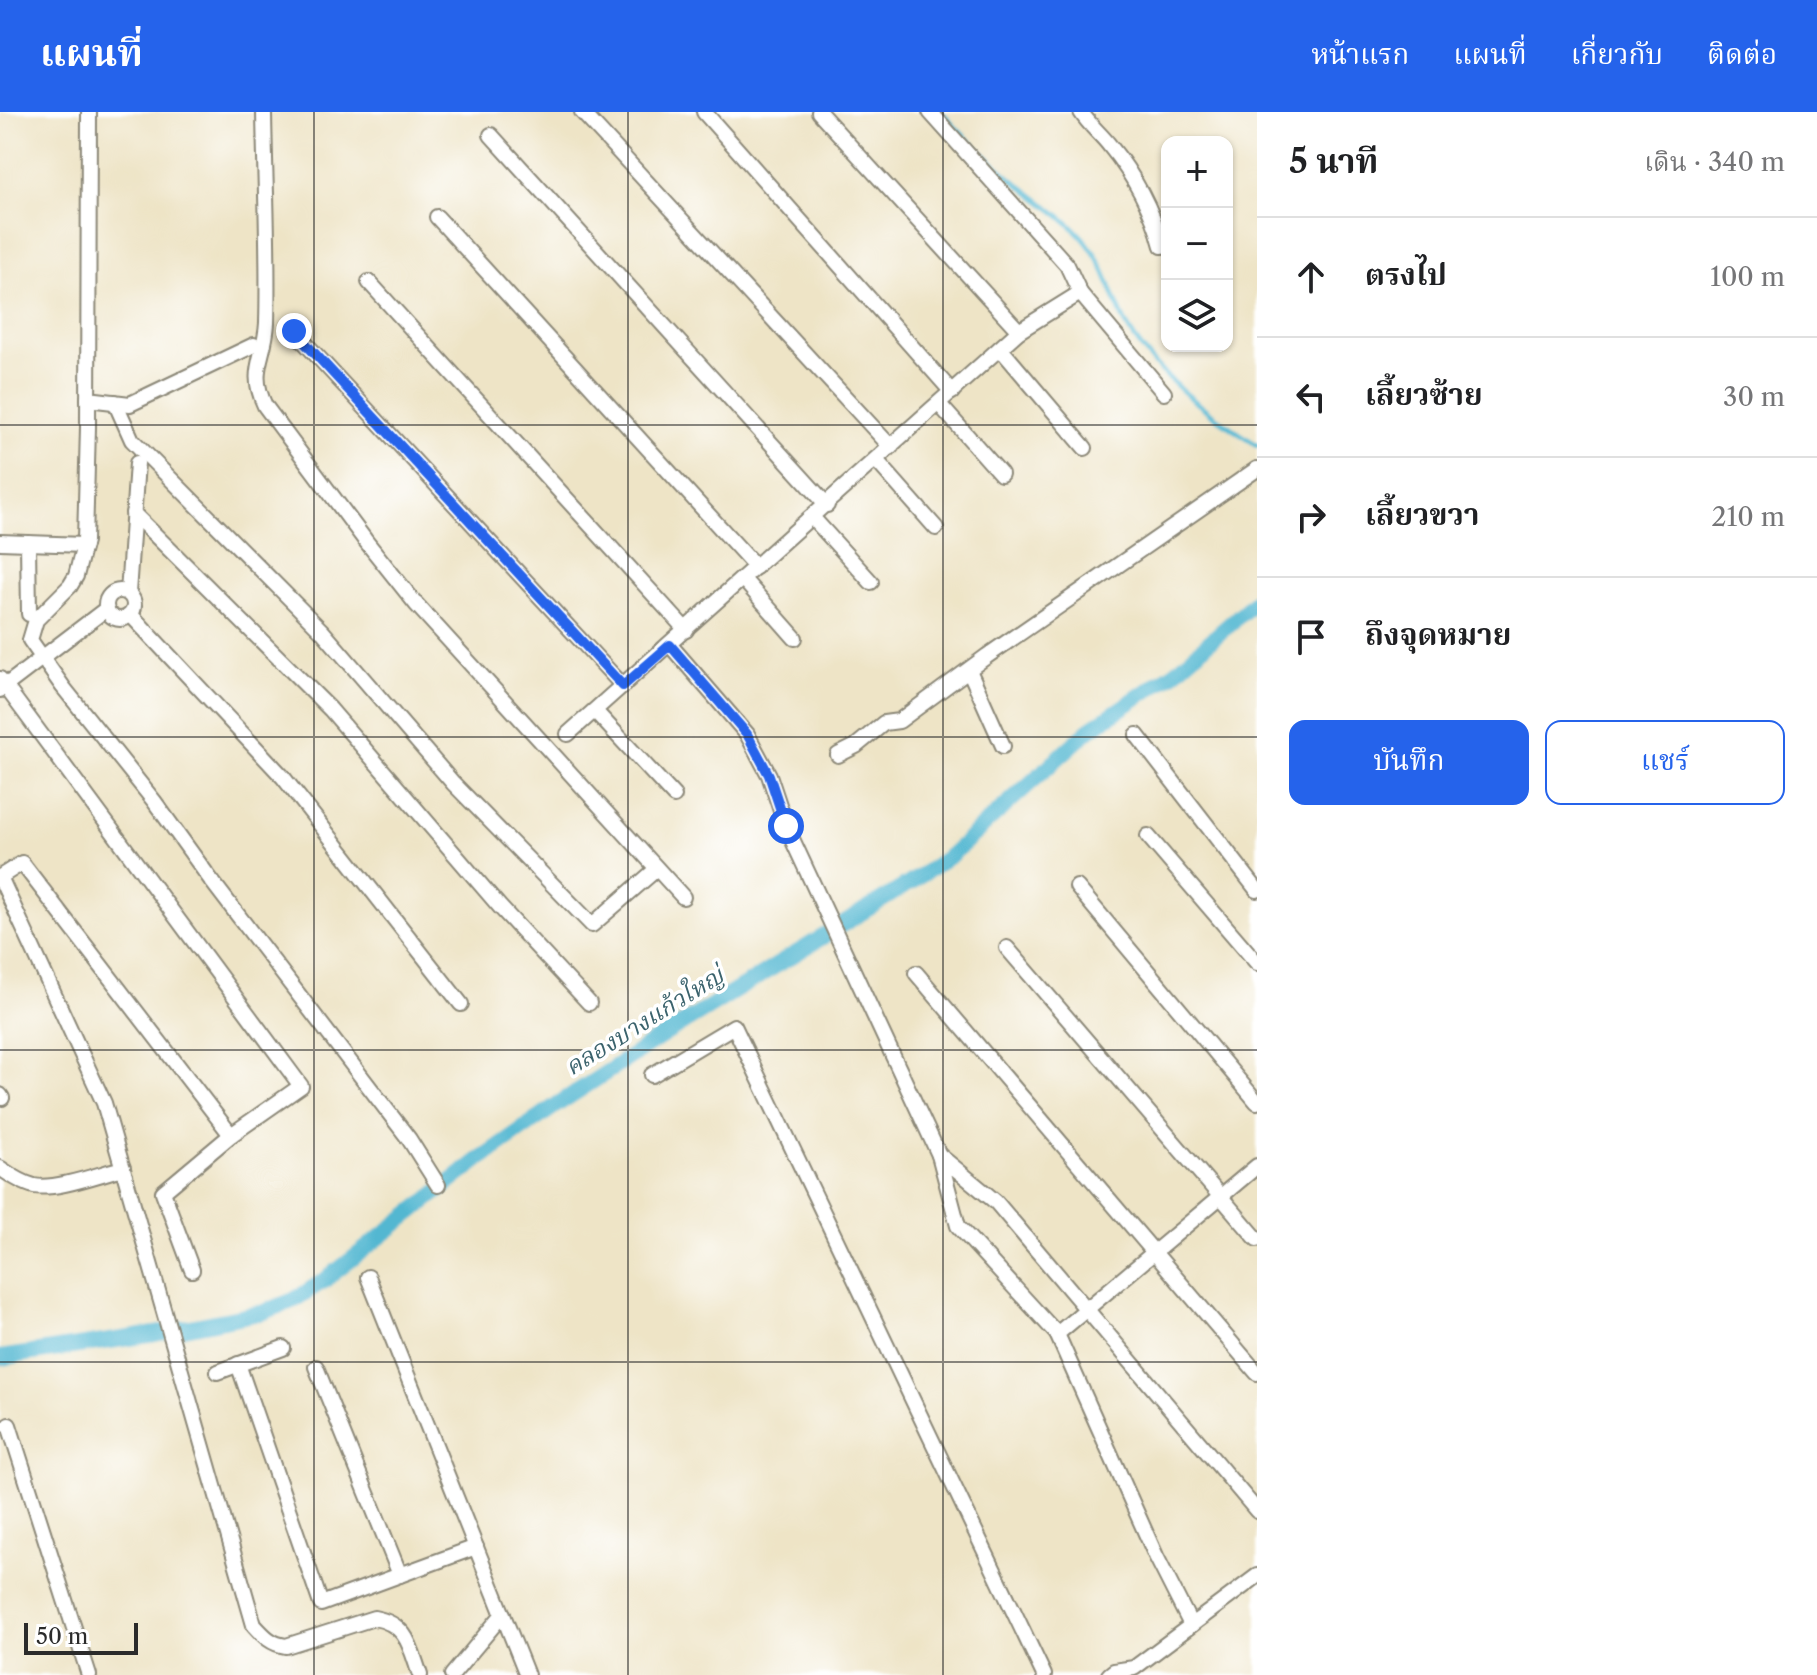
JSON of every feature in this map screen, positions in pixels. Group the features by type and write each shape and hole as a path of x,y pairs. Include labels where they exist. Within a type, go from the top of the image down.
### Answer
{"street":[{"path":"89,112 84,545 82,561 70,586 36,620 30,640 409,1139 438,1185"},
{"path":"264,112 267,325 256,387 265,406 416,604 683,897"},
{"path":"582,112 891,447"},
{"path":"704,112 952,392"},
{"path":"819,112 1019,331"},
{"path":"930,112 1067,265 1080,293 1164,393"},
{"path":"1081,112 1111,146 1141,192 1161,243"},
{"path":"491,135 827,505"},
{"path":"437,217 756,567"},
{"path":"369,282 686,630"},
{"path":"568,734 1019,331 1080,293"},
{"path":"294,331 623,686"},
{"path":"88,399 130,404 254,345"},
{"path":"1000,348 1085,448"},
{"path":"115,402 132,440 323,632 453,783 592,925 652,873"},
{"path":"939,404 1001,474"},
{"path":"876,460 936,528"},
{"path":"128,593 113,592 106,600 106,609 111,617 119,620 131,615 135,606 128,593 137,463"},
{"path":"838,755 856,746 880,725 904,718 1257,469"},
{"path":"133,513 330,709 500,907 589,1003"},
{"path":"812,517 871,582"},
{"path":"0,542 84,545"},
{"path":"28,543 29,614"},
{"path":"743,579 795,638"},
{"path":"106,609 43,659 2,685 301,1086 231,1135 163,1192 192,1270"},
{"path":"131,615 283,777 461,1004"},
{"path":"670,645 747,734 769,775 786,826 939,1155 958,1226 1057,1334 1156,1556 1191,1625"},
{"path":"969,670 1003,746"},
{"path":"595,711 674,796"},
{"path":"1137,735 1257,890"},
{"path":"1148,836 1257,963"},
{"path":"231,1135 22,863 0,877 104,1103 254,1625 268,1640 286,1646 374,1618 385,1620 400,1628 420,1675"},
{"path":"1077,887 1257,1102"},
{"path":"1007,948 1257,1239"},
{"path":"916,973 1257,1373"},
{"path":"652,1075 734,1026 1044,1675"},
{"path":"939,1155 996,1202 1257,1511"},
{"path":"1057,1334 1257,1166"},
{"path":"0,1168 36,1186 123,1168"},
{"path":"368,1277 527,1675"},
{"path":"218,1372 283,1348"},
{"path":"238,1364 321,1604 476,1547"},
{"path":"316,1367 400,1575"},
{"path":"9,1425 89,1675"},
{"path":"1109,1675 1114,1671 1132,1671 1257,1576"},
{"path":"452,1675 503,1614"}],"waterway":[{"path":"941,112 987,158 1083,238 1102,268 1130,331 1156,365 1204,408 1257,445"},
{"name":"คลองบางแก้วใหญ่","path":"0,1358 155,1334 264,1312 294,1300 325,1280 480,1159 558,1104 951,855 1089,730 1175,672 1257,600"}],"route":[{"path":"294,331 623,686 670,645 747,734 769,775 786,826"}]}
